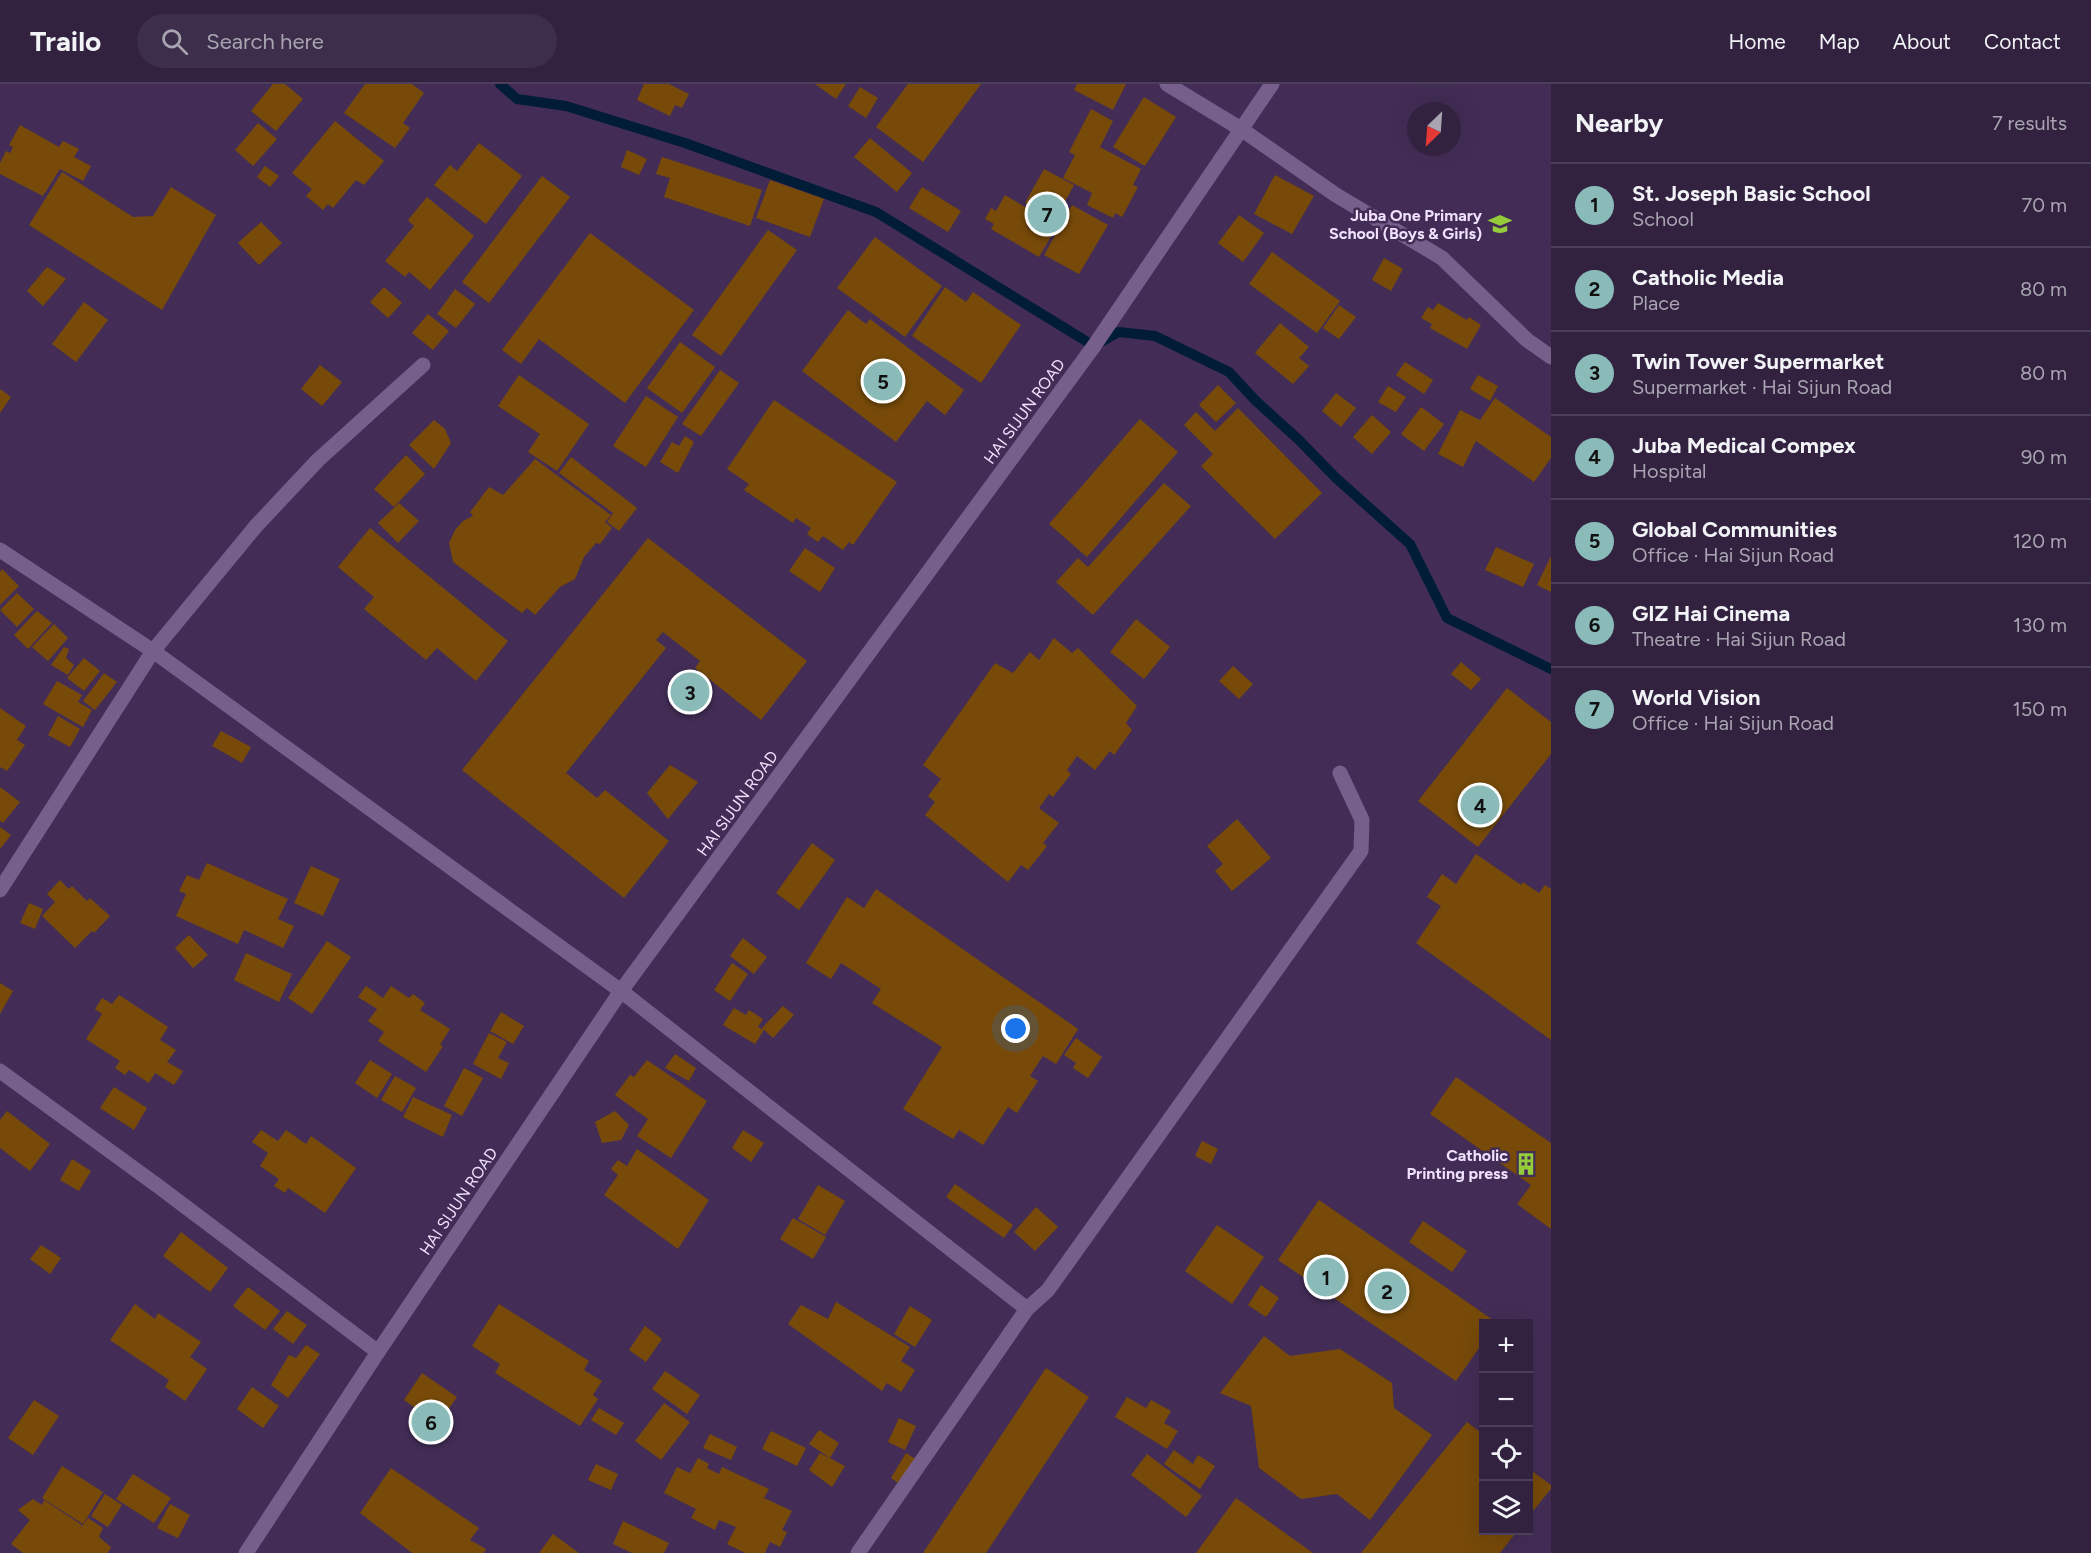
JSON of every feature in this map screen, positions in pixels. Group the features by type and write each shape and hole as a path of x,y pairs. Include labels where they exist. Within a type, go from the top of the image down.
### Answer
{"street":[{"path":"1167,84 1241,129 1336,195 1442,258 1527,340 1551,357"},
{"name":"HAI SIJUN ROAD","path":"246,1553 621,991 1094,346 1272,84"},
{"path":"0,890 153,651 256,526 318,460 423,365"},
{"path":"0,550 153,651 621,991 1028,1309"},
{"path":"858,1553 1028,1309 1048,1290 1361,851 1362,820 1340,773"},
{"path":"0,1071 158,1186 378,1352"}],"building":[{"path":"273,84 285,84 303,99 276,131 251,111"},
{"path":"365,84 412,84 424,93 403,123 410,128 395,148 344,113"},
{"path":"644,84 669,84 689,94 682,108 675,105 670,116 637,100"},
{"path":"815,84 846,84 836,99"},
{"path":"908,84 981,84 923,162 876,127"},
{"path":"1077,84 1126,84 1113,110 1074,90"},
{"path":"860,87 878,98 866,118 848,106"},
{"path":"1144,97 1176,117 1145,166 1113,147"},
{"path":"1091,109 1113,121 1100,147 1141,169 1133,185 1138,187 1122,217 1115,213 1113,218 1087,205 1092,193 1063,178 1075,155 1069,152"},
{"path":"335,121 384,161 364,185 356,180 333,208 328,204 323,210 306,196 312,189 292,173"},
{"path":"258,123 277,139 253,166 235,150"},
{"path":"20,125 59,147 63,141 79,149 74,157 91,166 83,181 60,169 43,196 0,174 0,163 6,151 10,153 13,147 9,145"},
{"path":"870,138 912,173 897,192 854,157"},
{"path":"479,143 522,176 486,224 434,185 450,165 457,171"},
{"path":"627,150 647,159 639,175 621,167"},
{"path":"662,157 762,190 750,226 664,197 670,178 656,174"},
{"path":"265,166 279,176 270,187 257,177"},
{"path":"1044,169 1074,185 1055,220 1025,203"},
{"path":"62,172 133,217 153,216 171,187 216,215 162,310 29,225"},
{"path":"1275,175 1314,196 1292,234 1254,214"},
{"path":"542,176 570,197 489,303 462,282"},
{"path":"770,180 824,199 810,237 756,218"},
{"path":"922,187 961,211 948,232 909,208"},
{"path":"1005,195 1035,213 1027,227 1032,230 1035,225 1052,235 1039,257 991,229 994,224 985,219 991,208 996,211"},
{"path":"427,197 474,236 430,290 409,272 405,277 385,261 414,226 408,220"},
{"path":"1072,205 1108,225 1079,274 1044,255"},
{"path":"1239,215 1264,233 1243,262 1218,243"},
{"path":"261,222 282,243 259,265 238,243"},
{"path":"768,230 797,250 721,356 692,335"},
{"path":"590,233 694,310 625,403 539,339 521,364 502,350"},
{"path":"875,237 942,286 905,337 837,288"},
{"path":"1272,252 1340,301 1317,333 1249,284"},
{"path":"1384,258 1403,269 1391,291 1372,280"},
{"path":"47,267 66,279 43,306 27,291"},
{"path":"384,287 402,303 388,318 370,302"},
{"path":"945,287 966,302 973,292 1021,325 981,383 912,336"},
{"path":"455,289 475,304 456,328 437,314"},
{"path":"84,302 108,320 76,362 52,344"},
{"path":"1438,303 1467,320 1469,317 1481,325 1467,349 1430,328 1432,324 1421,318 1428,307 1433,310"},
{"path":"1339,305 1356,317 1339,339 1323,328"},
{"path":"848,310 866,324 870,319 964,390 945,415 927,401 896,442 802,371"},
{"path":"428,314 449,331 433,350 412,333"},
{"path":"1280,323 1309,347 1299,358 1309,366 1293,384 1255,353"},
{"path":"680,342 715,367 682,413 647,388"},
{"path":"1405,362 1433,380 1424,394 1396,375"},
{"path":"320,365 342,382 322,406 301,389"},
{"path":"720,370 739,383 701,436 682,424"},
{"path":"519,375 589,424 557,471 528,452 540,434 498,406"},
{"path":"1478,375 1498,386 1490,401 1470,389"},
{"path":"1218,385 1236,403 1216,422 1199,405"},
{"path":"1388,386 1406,397 1396,412 1378,402"},
{"path":"0,389 11,397 0,413"},
{"path":"1336,393 1356,408 1341,427 1322,411"},
{"path":"646,396 678,417 646,467 613,446"},
{"path":"1495,398 1551,437 1551,458 1534,482 1476,441 1463,467 1438,454 1460,410 1480,420"},
{"path":"774,400 897,482 853,545 849,542 843,550 823,536 818,542 807,534 811,528 796,518 793,523 744,490 749,484 727,469"},
{"path":"1421,407 1444,424 1424,451 1401,434"},
{"path":"1238,408 1322,493 1275,539 1201,466 1213,454 1184,425 1196,412 1215,431"},
{"path":"1372,415 1391,432 1372,454 1353,437"},
{"path":"1140,419 1178,452 1087,557 1049,524"},
{"path":"434,420 445,429 451,443 434,469 409,445"},
{"path":"685,436 694,442 678,473 660,462 672,442 679,446"},
{"path":"406,455 425,474 394,507 374,489"},
{"path":"571,457 637,508 619,531 607,522 613,513 559,473"},
{"path":"535,459 611,515 605,522 612,528 600,544 596,543 584,557 575,579 560,587 535,615 527,608 522,613 453,562 449,543 455,530 463,521 473,516 470,512 489,487 503,495"},
{"path":"1164,483 1191,506 1093,615 1056,582 1078,558 1088,567"},
{"path":"399,503 419,521 398,543 378,523"},
{"path":"370,528 508,641 476,681 437,648 426,660 364,609 374,597 338,567"},
{"path":"648,538 807,661 761,720 695,668 700,661 663,632 656,640 666,648 566,773 597,798 605,790 669,841 624,898 462,770"},
{"path":"1496,547 1534,564 1523,587 1485,570"},
{"path":"805,548 835,568 820,592 789,571"},
{"path":"1551,556 1551,592 1537,585"},
{"path":"2,569 19,586 0,605 0,572"},
{"path":"17,593 34,609 17,627 0,610"},
{"path":"37,611 52,623 28,649 14,635"},
{"path":"1136,619 1170,647 1144,679 1110,652"},
{"path":"54,624 68,638 48,661 32,647"},
{"path":"1054,638 1072,653 1078,648 1137,706 1126,723 1132,730 1114,755 1110,751 1095,770 1077,756 1067,770 1071,774 1053,797 1049,794 1039,808 1059,823 1043,843 1047,846 1028,870 1021,865 1008,882 925,815 935,802 928,796 941,779 923,765 995,663 1013,673 1030,652 1039,660"},
{"path":"64,647 69,649 66,658 74,665 68,675 51,665"},
{"path":"84,658 100,671 84,691 67,678"},
{"path":"1461,662 1481,679 1471,690 1451,674"},
{"path":"1233,666 1253,684 1239,699 1219,681"},
{"path":"104,673 117,682 95,710 83,701"},
{"path":"57,681 82,695 78,702 92,710 83,727 43,704"},
{"path":"1507,688 1551,722 1551,754 1478,847 1418,801"},
{"path":"0,708 26,726 17,740 25,745 7,771 0,767"},
{"path":"58,716 80,729 70,747 48,735"},
{"path":"221,731 251,747 242,763 212,746"},
{"path":"670,765 698,782 668,819 647,793"},
{"path":"0,787 20,802 3,823 0,821"},
{"path":"1237,819 1271,858 1232,891 1215,871 1223,864 1207,846"},
{"path":"0,827 11,835 0,849"},
{"path":"812,843 835,860 799,910 776,893"},
{"path":"1476,854 1521,885 1523,882 1539,893 1545,885 1551,889 1551,1040 1416,943 1441,906 1427,897 1442,874 1456,884"},
{"path":"207,863 288,899 278,919 294,926 283,948 244,930 238,944 176,916 186,894 179,891 187,875 199,880"},
{"path":"311,866 340,879 323,916 294,903"},
{"path":"60,880 69,889 72,886 87,901 90,898 110,916 75,948 42,916 55,902 47,894"},
{"path":"876,889 1078,1029 1056,1064 1043,1056 1030,1076 1038,1081 1017,1113 1008,1107 983,1145 959,1130 953,1139 903,1109 942,1047 872,1003 881,989 841,963 831,979 806,963 847,897 864,908"},
{"path":"29,903 43,909 35,929 20,923"},
{"path":"189,935 208,955 193,968 175,948"},
{"path":"743,938 767,957 754,974 730,956"},
{"path":"327,941 351,957 312,1014 288,998"},
{"path":"246,953 292,974 279,1002 234,980"},
{"path":"732,963 748,974 730,1001 714,990"},
{"path":"0,983 13,991 0,1014"},
{"path":"366,986 383,998 391,986 409,998 413,994 425,1003 420,1010 450,1029 440,1045 443,1046 426,1072 378,1041 384,1032 368,1021 377,1009 358,997"},
{"path":"119,995 168,1027 160,1040 176,1050 167,1062 183,1071 174,1085 155,1073 149,1083 129,1070 125,1075 115,1068 120,1061 86,1039 102,1014 95,1009 102,998 112,1004"},
{"path":"783,1006 794,1015 773,1038 762,1028"},
{"path":"734,1008 746,1015 749,1010 763,1019 758,1027 764,1030 755,1044 723,1025"},
{"path":"501,1012 524,1026 513,1044 490,1031"},
{"path":"489,1033 507,1042 498,1058 509,1063 501,1079 473,1064"},
{"path":"1076,1038 1102,1057 1088,1078 1073,1068 1076,1063 1064,1055"},
{"path":"675,1054 696,1068 689,1081 665,1068"},
{"path":"370,1060 392,1074 377,1098 355,1083"},
{"path":"647,1060 707,1101 671,1158 637,1136 648,1119 615,1095 630,1075 634,1077"},
{"path":"464,1068 483,1078 462,1116 444,1106"},
{"path":"395,1076 416,1088 402,1112 381,1100"},
{"name":"Catholic Printing press","path":"1456,1077 1551,1143 1551,1229 1517,1204 1531,1185 1430,1114"},
{"path":"114,1087 147,1108 134,1130 100,1108"},
{"path":"413,1097 452,1115 443,1137 403,1117"},
{"path":"7,1111 50,1144 30,1171 0,1148 0,1120"},
{"path":"615,1111 629,1125 621,1140 602,1143 595,1122"},
{"path":"261,1130 278,1141 286,1130 306,1144 311,1136 356,1168 325,1213 288,1188 285,1193 274,1186 279,1179 260,1166 268,1153 252,1142"},
{"path":"743,1130 764,1143 751,1162 732,1148"},
{"path":"1202,1141 1218,1149 1211,1164 1195,1156"},
{"path":"637,1149 709,1200 678,1249 604,1195 618,1175 611,1169 618,1160 627,1166"},
{"path":"72,1159 91,1171 79,1191 60,1180"},
{"path":"955,1184 1013,1225 1004,1238 946,1197"},
{"path":"818,1185 845,1201 825,1235 798,1219"},
{"path":"1319,1200 1492,1319 1479,1319 1479,1348 1456,1381 1278,1260"},
{"path":"1036,1207 1058,1227 1035,1251 1014,1232"},
{"path":"793,1218 826,1237 813,1259 780,1239"},
{"path":"1423,1221 1467,1251 1452,1272 1409,1242"},
{"path":"1217,1225 1264,1257 1232,1304 1185,1271"},
{"path":"181,1232 228,1268 210,1292 163,1256"},
{"path":"41,1245 61,1258 50,1274 30,1259"},
{"path":"1261,1285 1279,1298 1266,1317 1248,1305"},
{"path":"248,1287 280,1311 265,1330 233,1306"},
{"path":"836,1302 910,1347 901,1361 915,1370 901,1392 887,1383 882,1391 788,1324 801,1305 828,1319"},
{"path":"135,1304 155,1319 158,1313 201,1342 190,1357 207,1369 185,1401 165,1387 169,1380 110,1340"},
{"path":"499,1304 589,1361 584,1370 602,1381 593,1395 598,1399 580,1426 495,1373 500,1364 472,1346"},
{"path":"910,1306 932,1320 915,1347 894,1334"},
{"path":"287,1311 307,1325 293,1344 273,1329"},
{"path":"645,1326 662,1339 646,1362 629,1350"},
{"path":"1264,1336 1290,1356 1340,1349 1392,1383 1394,1408 1432,1435 1370,1520 1337,1494 1301,1499 1259,1468 1251,1406 1220,1393"},
{"path":"306,1345 320,1354 288,1398 271,1385 289,1355 296,1358"},
{"path":"1046,1368 1089,1397 986,1553 923,1553"},
{"path":"665,1371 700,1395 687,1414 652,1389"},
{"path":"422,1373 457,1397 438,1424 404,1400"},
{"path":"252,1387 279,1406 263,1428 237,1409"},
{"path":"1127,1397 1146,1408 1151,1400 1171,1411 1164,1423 1178,1431 1167,1449 1115,1417"},
{"path":"34,1400 59,1416 33,1455 8,1438"},
{"path":"664,1403 690,1422 661,1460 635,1441"},
{"path":"599,1408 624,1423 616,1435 591,1420"},
{"path":"899,1418 916,1426 905,1450 888,1442"},
{"path":"1467,1422 1479,1431 1479,1535 1514,1535 1500,1553 1361,1553"},
{"path":"819,1430 839,1443 830,1458 809,1444"},
{"path":"771,1431 806,1448 797,1466 762,1449"},
{"path":"710,1434 737,1447 731,1460 703,1448"},
{"path":"1174,1450 1193,1464 1198,1455 1215,1466 1200,1489 1164,1464"},
{"path":"820,1453 845,1466 832,1487 809,1470"},
{"path":"906,1453 917,1460 901,1485 891,1478"},
{"path":"1147,1454 1202,1496 1186,1517 1131,1475"},
{"path":"698,1458 709,1464 707,1468 719,1474 722,1467 769,1489 764,1498 792,1511 782,1530 787,1532 780,1547 770,1542 765,1553 745,1553 727,1544 736,1527 719,1520 715,1530 691,1518 696,1509 664,1493 677,1467 690,1473"},
{"path":"596,1464 618,1474 611,1490 588,1480"},
{"path":"62,1466 103,1492 83,1524 42,1498"},
{"path":"391,1468 479,1528 470,1540 486,1549 484,1553 412,1553 360,1513"},
{"path":"1533,1472 1551,1485 1551,1489 1533,1511"},
{"path":"133,1474 171,1498 154,1523 116,1499"},
{"path":"105,1494 122,1505 108,1527 91,1516"},
{"path":"1236,1498 1313,1553 1196,1553"},
{"path":"33,1499 42,1505 44,1500 82,1525 80,1529 88,1518 103,1528 99,1537 111,1547 108,1553 23,1553 11,1544 30,1520 18,1510"},
{"path":"170,1504 190,1515 178,1538 157,1528"},
{"path":"623,1521 669,1543 664,1553 632,1553 613,1544"},
{"path":"553,1534 579,1553 539,1553"}],"waterway":[{"path":"500,84 517,99 566,106 685,143 876,212 1094,346 1119,332 1155,336 1229,372 1336,478 1410,544 1447,618 1551,669"}],"place":[{"name":"World Vision","path":"1047,214"},
{"name":"Juba One Primary School (Boys & Girls)","path":"1500,224"},
{"name":"Global Communities","path":"883,381"},
{"name":"Twin Tower Supermarket","path":"690,692"},
{"name":"Juba Medical Compex","path":"1480,805"},
{"name":"Catholic Printing press","path":"1526,1164"},
{"name":"St. Joseph Basic School","path":"1326,1277"},
{"name":"Catholic Media","path":"1387,1291"},
{"name":"GIZ Hai Cinema","path":"431,1422"}]}
